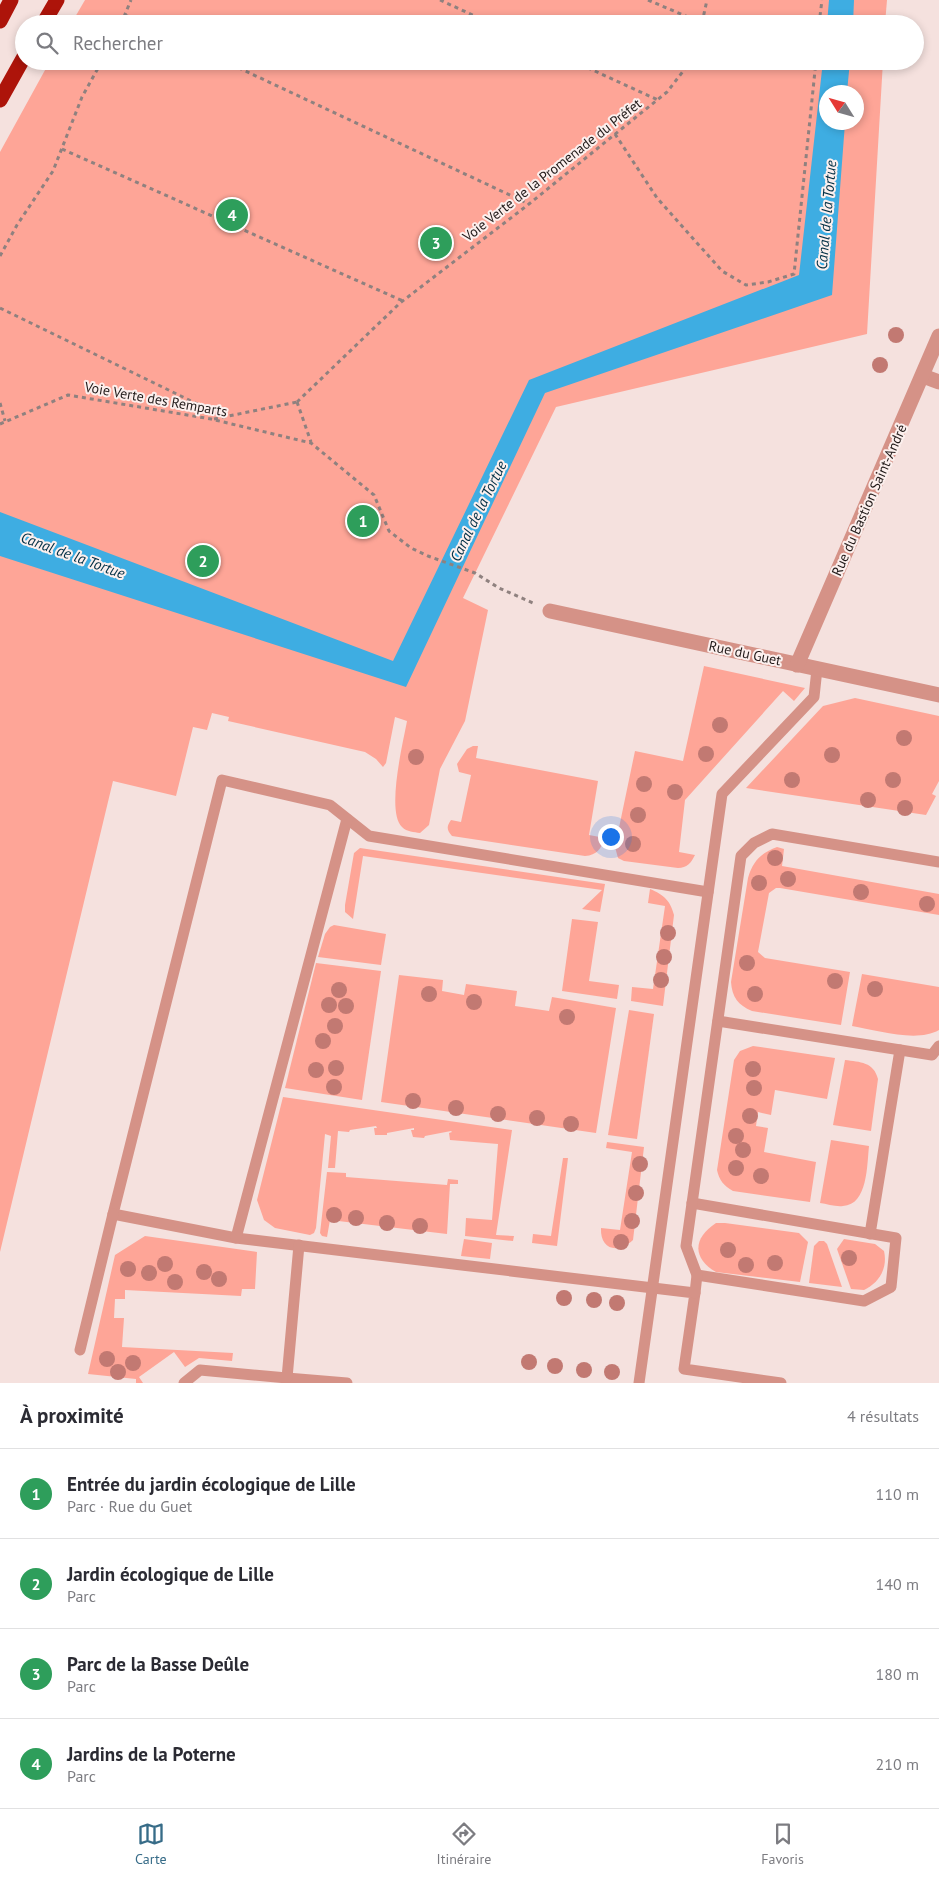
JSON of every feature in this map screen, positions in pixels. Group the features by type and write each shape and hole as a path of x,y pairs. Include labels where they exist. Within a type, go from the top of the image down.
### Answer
{"highway":[{"path":"0,21 11,0"},
{"path":"48,15 57,0"},
{"path":"0,100 17,70"}],"street":[{"name":"Rue du Bastion Saint-André","path":"797,664 939,336"},
{"path":"923,376 939,382"},
{"name":"Rue du Guet","path":"550,611 939,695"}],"lane":[{"path":"639,1383 722,794 814,697 817,669"},
{"path":"80,1350 222,780 330,805 369,836 708,892"},
{"path":"236,1238 347,818"},
{"path":"781,1383 684,1369 697,1275 686,1246 742,856 754,843 772,834 939,862"},
{"path":"718,1021 932,1055 939,1046"},
{"path":"870,1234 900,1050"},
{"path":"692,1204 896,1238 892,1286 864,1301 697,1275"},
{"path":"113,1214 236,1238 694,1293"},
{"path":"287,1378 299,1245"},
{"path":"184,1383 200,1370 347,1383"}],"path":[{"path":"125,15 131,0"},
{"path":"440,0 472,15"},
{"path":"648,0 682,15"},
{"path":"704,15 708,0"},
{"path":"820,15 822,0"},
{"path":"0,256 17,225 53,171 82,98 97,70"},
{"path":"243,70 528,204"},
{"path":"593,70 658,100"},
{"name":"Voie Verte de la Promenade du Préfet","path":"297,402 404,300 658,100 667,92 684,70"},
{"path":"615,134 657,198 722,271 746,285 768,282 794,274 815,70"},
{"path":"62,149 404,300"},
{"path":"0,308 224,416"},
{"name":"Voie Verte des Remparts","path":"0,424 68,395 211,419 311,443"},
{"path":"211,419 297,402 311,443 374,495 388,530 411,548 475,573 499,588 550,611"},
{"path":"0,403 6,421"}],"shaded area":[{"path":"85,0 887,0 886,15 76,15"},
{"path":"45,70 882,70 867,334 556,407 463,598 488,610 465,721 440,769 429,825 420,833 413,832 404,829 397,819 395,793 407,721 395,717 386,763 383,767 376,759 365,752 228,721 229,717 212,713 207,730 193,727 176,796 113,781 0,1252 0,152"},
{"path":"704,666 805,688 794,701 783,691 685,800 679,852 695,855 688,864 678,868 624,861 618,858 615,847 635,751 683,761"},
{"path":"855,698 939,716 939,781 932,794 936,796 926,815 746,788 823,706"},
{"path":"478,746 476,758 598,781 589,835 605,838 596,853 585,856 452,836 448,830 448,825 451,820 461,822 471,775 459,772 457,764 467,749"},
{"path":"777,847 784,849 782,866 939,894 939,915 780,888 776,888 769,893 758,952 765,958 850,972 841,1025 752,1011 739,1003 734,996 731,982 748,878 758,858"},
{"path":"360,848 605,884 600,912 582,909 602,890 363,856 353,919 345,912 345,905 354,853"},
{"path":"650,889 666,899 671,905 674,915 663,1006 631,1001 632,987 653,989 665,906 648,903"},
{"path":"572,919 598,922 589,981 619,985 617,999 562,991"},
{"path":"334,925 386,934 381,965 318,957 325,934"},
{"path":"316,963 381,971 362,1100 285,1088"},
{"path":"862,974 939,987 939,1030 930,1034 908,1036 852,1026"},
{"path":"399,975 443,980 442,991 464,995 466,984 517,991 515,1006 549,1011 552,997 616,1008 596,1133 381,1102"},
{"path":"629,1010 654,1014 637,1139 608,1135"},
{"path":"753,1046 835,1058 827,1099 775,1090 771,1115 758,1112 756,1126 768,1128 764,1152 816,1162 810,1202 733,1191 719,1177 717,1170 734,1060 740,1051"},
{"path":"845,1060 866,1064 876,1073 878,1079 871,1131 833,1125"},
{"path":"283,1097 512,1130 496,1235 514,1236 513,1241 465,1236 466,1218 492,1220 498,1144 450,1140 449,1133 451,1131 425,1136 424,1138 413,1137 411,1130 414,1130 414,1128 387,1133 387,1135 375,1135 374,1128 377,1128 376,1126 350,1130 349,1132 338,1131 335,1168 328,1168 331,1136 325,1134 314,1233 310,1235 275,1228 264,1220 257,1200"},
{"path":"831,1140 869,1146 865,1182 862,1191 851,1204 843,1206 820,1203"},
{"path":"607,1142 644,1147 633,1240 622,1247 616,1248 611,1248 603,1241 601,1228 620,1230 632,1152 606,1148"},
{"path":"563,1158 568,1158 557,1246 532,1243 533,1234 551,1236"},
{"path":"327,1172 346,1173 346,1177 447,1185 448,1179 458,1180 458,1184 450,1184 447,1234 330,1220 327,1237 322,1236 320,1233"},
{"path":"716,1223 799,1233 808,1242 800,1282 716,1272 703,1261 698,1248 703,1235"},
{"path":"145,1236 257,1252 255,1289 242,1289 241,1296 125,1290 125,1299 115,1299 114,1318 124,1318 122,1347 233,1353 232,1361 199,1358 185,1367 174,1352 139,1377 143,1383 136,1383 136,1379 88,1374 115,1255"},
{"path":"464,1239 492,1243 490,1259 461,1256"},
{"path":"844,1239 875,1244 884,1251 885,1263 881,1274 874,1283 864,1290 851,1289 837,1249"},
{"path":"819,1241 824,1241 827,1244 842,1287 809,1283 814,1246"}],"water":[{"path":"829,0 854,0 853,15 828,15"},
{"name":"Canal de la Tortue","path":"822,70 849,70 848,85 820,85"},
{"name":"Canal de la Tortue","path":"819,97 819,130 844,130 832,295 545,393 406,687 0,556 0,512 393,661 529,380 799,275"}],"place":[{"name":"Jardins de la Poterne","path":"232,215"},
{"name":"Parc de la Basse Deûle","path":"436,243"},
{"name":"Entrée du jardin écologique de Lille","path":"363,521"},
{"name":"Jardin écologique de Lille","path":"203,561"}]}
